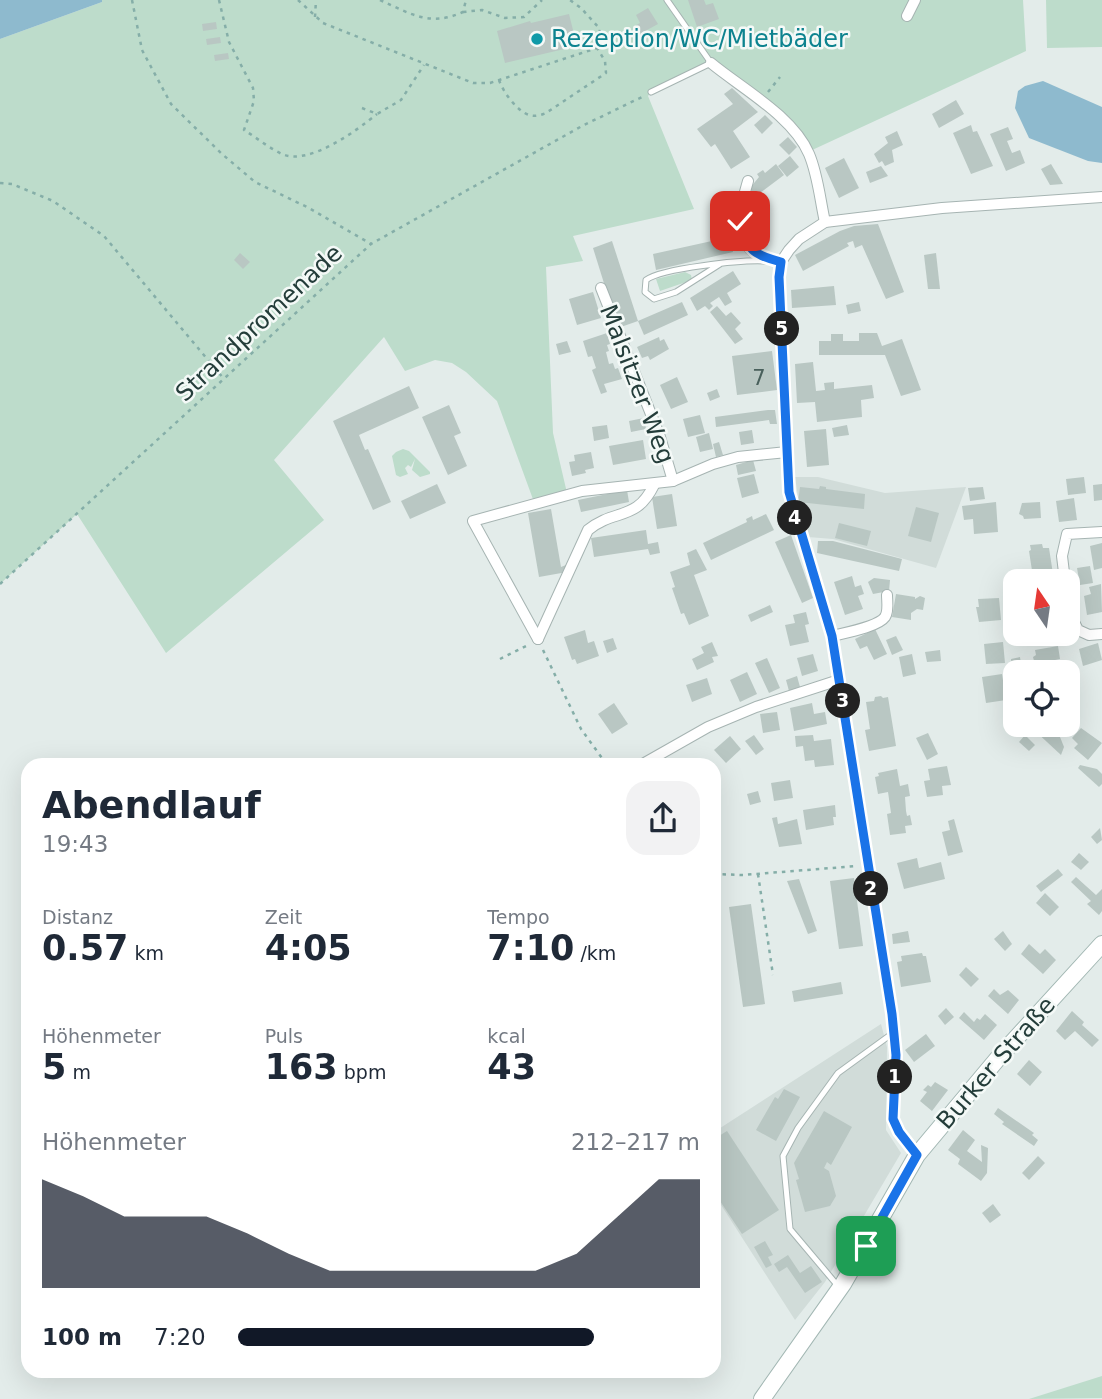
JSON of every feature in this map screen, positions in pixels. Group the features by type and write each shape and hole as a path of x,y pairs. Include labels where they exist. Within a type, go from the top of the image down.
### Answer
{"street":[{"path":"907,16 915,0"},
{"path":"711,63 762,100 802,140 808,152 825,222"},
{"path":"748,181 740,213 743,236 753,252 781,262"},
{"path":"917,1155 899,1132 893,1119 896,1055 894,1033 832,636 791,505 779,277 781,262 799,239 825,222 942,208 1102,197"},
{"name":"Malsitzer Weg","path":"601,288 660,437 673,481"},
{"name":"Malsitzer Weg","path":"538,639 473,521 582,491 654,485 673,481 738,457 787,452"},
{"name":"Malsitzer Weg","path":"538,639 588,530 596,523 634,511 650,494 654,485"},
{"path":"1064,569 1062,556 1067,534 1102,532"},
{"path":"832,636 876,624 884,619 887,595"},
{"path":"1080,631 1089,635 1102,634"},
{"path":"653,758 708,727 756,707 839,680"},
{"name":"Burker Straße","path":"762,1399 840,1289 917,1155 999,1057 1102,944"}],"lane":[{"path":"651,92 711,63 667,0"},
{"path":"720,264 666,296 654,299 645,292 644,284 649,277 720,264 781,262"},
{"path":"840,1289 790,1229 783,1156 798,1128 838,1073 894,1033"}],"path":[{"name":"Strandpromenade","path":"0,584 371,244 309,208 255,182 171,104 142,50 132,0"},
{"path":"219,0 229,42 253,88 254,101 244,130 284,155 298,157 316,152 355,131 401,100 424,65"},
{"path":"298,0 323,23 473,83 490,83 597,48"},
{"path":"315,17 316,0"},
{"path":"380,0 430,21 482,10 505,18 524,17 542,0"},
{"path":"394,0 394,6"},
{"path":"463,12 466,0"},
{"path":"498,80 502,90 527,115 536,116 546,113 606,73 605,61 597,48 600,29 570,0"},
{"path":"762,100 780,78"},
{"path":"371,244 572,132 651,92"},
{"path":"362,108 377,114"},
{"path":"0,183 12,184 53,201 104,236 224,379"},
{"path":"500,659 538,639 580,729 602,758"},
{"path":"721,874 758,874 867,865"},
{"path":"758,874 773,975"}],"shaded area":[{"path":"795,477 818,477 885,493 966,487 936,568 833,539 808,537 800,510"},
{"path":"881,1024 887,1047 886,1130 901,1153 825,1282 795,1320 721,1205 721,1127"}],"green space":[{"path":"102,0 1023,0 1026,51 810,151 762,100 711,63 651,92 648,96 694,209 573,236 583,261 546,267 553,433 567,493 534,502 497,401 466,372 452,363 435,360 405,371 384,337 274,460 324,520 166,653 77,514 0,584 0,39"},
{"path":"1046,0 1102,0 1102,47 1047,48"},
{"path":"685,272 691,275 692,280 660,291 656,279"},
{"path":"403,449 409,451 430,474 420,477 412,470 415,459 411,467 408,465 405,468 408,474 400,477 396,475 392,456"},
{"path":"1102,1376 1102,1398 1029,1399"}],"water":[{"path":"0,0 102,0 102,2 0,39"},
{"path":"1043,81 1102,107 1102,163 1088,161 1029,138 1015,108 1018,91"}],"building":[{"path":"688,0 704,0 706,5 713,3 719,19 697,27"},
{"path":"648,8 658,24 638,35 633,27 640,23 636,15"},
{"name":"Rezeption/WC/Mietbäder","path":"569,14 577,46 505,63 497,31 530,21 531,23"},
{"path":"216,22 217,29 203,31 202,24"},
{"path":"220,37 221,43 207,45 206,39"},
{"path":"228,53 229,59 215,61 214,55"},
{"path":"732,88 758,112 733,131 750,157 731,169 715,144 711,147 697,129 733,104 724,94"},
{"path":"956,100 964,114 939,128 932,114"},
{"path":"765,115 773,123 762,134 754,125"},
{"path":"971,125 973,132 977,131 993,166 971,174 953,133"},
{"path":"1008,127 1013,139 1007,141 1012,153 1020,150 1025,163 1006,171 990,134"},
{"path":"897,131 903,145 892,150 894,162 885,166 882,161 879,163 874,154 888,143 885,137"},
{"path":"788,137 797,147 789,155 779,145"},
{"path":"790,156 799,167 787,177 778,166"},
{"path":"844,158 859,188 839,198 825,168"},
{"path":"776,164 784,175 756,196 766,210 758,212 768,245 754,249 746,216 746,202 750,199 748,196 753,193 750,188 759,177 757,174 763,170 765,173"},
{"path":"1051,164 1063,184 1050,185 1041,169"},
{"path":"881,166 888,176 870,183 866,172"},
{"path":"878,224 904,292 886,299 862,245 855,248 853,241 847,243 849,246 803,271 795,255 840,231 854,226"},
{"path":"730,237 733,252 656,270 653,254"},
{"path":"612,241 638,321 618,328 593,248"},
{"path":"240,253 250,262 243,269 234,260"},
{"path":"936,253 940,289 928,289 924,255"},
{"path":"733,271 741,284 727,293 732,302 725,306 719,297 710,303 713,306 709,310 705,306 697,311 690,298"},
{"path":"834,286 836,305 792,308 791,290"},
{"path":"593,292 601,318 577,325 569,299"},
{"path":"682,302 688,315 644,335 638,321"},
{"path":"859,302 861,311 848,314 846,305"},
{"path":"717,306 726,316 731,312 741,323 735,329 743,339 735,344 710,312"},
{"path":"607,333 610,344 607,345 609,351 606,352 609,364 613,363 615,369 618,368 622,379 604,384 607,392 601,394 592,370 596,368 592,356 588,357 583,341"},
{"path":"859,333 877,333 882,346 902,339 921,390 901,396 885,355 819,355 819,341 831,341 831,334 843,334 843,341 859,341"},
{"path":"659,337 660,341 664,339 669,349 650,360 648,356 642,358 637,347"},
{"path":"567,341 571,352 559,355 556,344"},
{"path":"772,351 777,390 737,395 732,356"},
{"path":"813,362 816,391 825,390 824,383 834,382 834,389 872,385 874,398 861,400 862,417 817,422 815,402 797,403 795,364"},
{"path":"677,377 688,402 671,409 660,385"},
{"path":"409,386 419,408 359,435 391,502 373,510 333,421"},
{"path":"717,389 720,397 710,401 707,393"},
{"path":"449,405 461,433 454,436 467,466 448,475 422,417"},
{"path":"775,410 777,424 770,424 769,420 716,427 715,417"},
{"path":"700,415 705,433 688,437 683,419"},
{"path":"644,418 646,429 631,432 629,421"},
{"path":"607,425 609,438 594,441 592,427"},
{"path":"847,425 849,435 834,437 832,428"},
{"path":"826,429 829,465 807,467 804,431"},
{"path":"752,430 754,443 741,445 739,432"},
{"path":"709,433 713,449 700,452 696,437"},
{"path":"643,440 646,459 613,465 609,446"},
{"path":"719,442 723,455 716,457 713,444"},
{"path":"591,452 594,468 572,476 569,462 575,461 574,455"},
{"path":"753,460 756,471 738,475 736,465"},
{"path":"754,474 759,493 742,498 737,478"},
{"path":"1084,477 1086,493 1068,495 1066,479"},
{"path":"437,484 446,503 410,519 401,501"},
{"path":"1102,484 1102,500 1094,501 1093,485"},
{"path":"820,486 865,494 864,509 798,502 800,487 819,489"},
{"path":"983,487 985,499 970,501 968,488"},
{"path":"627,490 629,502 581,512 578,500"},
{"path":"672,494 677,526 657,529 652,497"},
{"path":"1074,498 1077,520 1059,522 1056,501"},
{"path":"996,502 998,532 974,534 973,519 964,520 962,506"},
{"path":"1040,502 1041,518 1024,519 1019,514 1022,503"},
{"path":"916,507 939,513 931,542 908,536"},
{"path":"551,509 561,567 566,565 567,572 539,577 528,513"},
{"path":"766,514 774,530 711,560 703,543 747,522 746,519 752,516 753,520"},
{"path":"839,523 871,531 867,546 835,538"},
{"path":"646,530 648,544 658,542 660,553 650,555 648,549 594,557 591,538"},
{"path":"791,535 813,598 802,603 775,542"},
{"path":"818,541 833,541 902,559 899,571 817,553"},
{"path":"1102,543 1102,568 1094,570 1090,546"},
{"path":"1042,544 1043,548 1049,548 1052,569 1032,569 1030,545"},
{"path":"696,549 707,570 694,575 709,616 689,625 684,613 681,614 672,588 675,587 670,572 690,565 687,553"},
{"path":"1090,566 1093,583 1080,585 1080,569 1077,568"},
{"path":"852,576 855,587 861,585 864,594 858,596 863,609 845,615 834,582"},
{"path":"874,578 890,580 889,591 873,594 868,582"},
{"path":"1101,584 1102,612 1087,615 1084,596 1091,594 1089,587"},
{"path":"896,594 915,599 920,596 925,598 923,610 917,609 911,613 911,620 892,617"},
{"path":"999,598 1001,620 979,622 976,607 979,607 978,599"},
{"path":"770,605 773,612 751,622 748,615"},
{"path":"806,612 809,624 805,625 809,642 790,646 785,625 795,623 793,615"},
{"path":"875,629 887,654 874,660 867,646 860,649 855,639"},
{"path":"585,630 588,643 594,641 599,656 577,664 575,659 572,660 564,637"},
{"path":"896,636 903,650 892,655 886,640"},
{"path":"613,638 617,649 607,653 603,641"},
{"path":"712,642 718,656 712,657 714,662 697,670 692,659 704,653 701,647"},
{"path":"1003,642 1003,663 986,664 984,644"},
{"path":"1098,643 1102,660 1083,666 1079,649"},
{"path":"1058,646 1060,659 1034,660 1035,650"},
{"path":"940,650 941,661 927,662 925,652"},
{"path":"813,654 818,671 802,676 797,658"},
{"path":"912,654 916,674 903,677 899,657"},
{"path":"767,658 780,688 769,693 755,663"},
{"path":"747,672 757,694 740,702 730,680"},
{"path":"1002,674 1003,700 986,703 982,677"},
{"path":"797,676 800,687 789,691 786,680"},
{"path":"707,678 712,694 692,702 686,685"},
{"path":"881,696 888,697 896,746 869,751 865,730 870,729 866,702"},
{"path":"614,703 628,724 612,734 598,714"},
{"path":"812,703 814,714 825,712 827,724 794,731 790,708"},
{"path":"777,712 780,730 763,733 760,714"},
{"path":"1080,729 1102,743 1088,760 1074,748 1078,744 1072,738 1080,737"},
{"path":"928,733 938,754 927,760 916,738"},
{"path":"754,735 764,749 756,755 745,741"},
{"path":"813,735 814,741 831,739 834,765 815,767 814,760 805,761 803,746 796,747 795,736"},
{"path":"730,736 741,749 726,763 714,750"},
{"path":"1027,737 1035,745 1029,751 1019,742"},
{"path":"1042,737 1060,737 1064,747 1061,755"},
{"path":"1080,765 1097,769 1102,774 1102,784 1099,787 1078,768"},
{"path":"947,766 951,785 942,786 943,795 927,797 924,781 930,780 928,769"},
{"path":"897,769 900,786 908,784 910,796 905,797 906,811 907,816 910,815 912,825 905,826 906,833 890,835 888,792 878,794 875,777 879,776 878,773"},
{"path":"790,780 793,798 774,801 771,783"},
{"path":"758,791 761,802 750,805 747,794"},
{"path":"835,805 834,825 806,830 803,810"},
{"path":"777,817 778,824 797,819 802,844 779,847 772,818"},
{"path":"954,819 963,852 948,856 942,832 950,830 948,821"},
{"path":"1100,828 1102,840 1097,844 1091,837"},
{"path":"1079,853 1089,862 1081,870 1071,862"},
{"path":"917,858 919,868 941,862 945,879 904,889 897,863"},
{"path":"1058,869 1063,875 1041,892 1036,886"},
{"path":"1076,877 1096,895 1102,889 1102,911 1099,915 1087,904 1091,901 1071,882"},
{"path":"854,878 863,946 839,949 830,881"},
{"path":"799,879 817,931 808,934 787,881"},
{"path":"1045,893 1059,907 1050,916 1036,903"},
{"path":"751,904 765,1004 743,1007 729,907"},
{"path":"908,931 910,942 893,944 892,934"},
{"path":"1003,931 1012,944 1005,951 994,939"},
{"path":"1029,944 1040,954 1045,949 1056,960 1043,974 1021,954"},
{"path":"922,953 926,956 931,982 901,987 897,962 902,961 901,956"},
{"path":"966,967 979,979 971,987 959,975"},
{"path":"841,982 843,994 794,1002 792,991"},
{"path":"994,989 1000,995 1008,990 1019,1000 1008,1014 988,996"},
{"path":"946,1008 954,1017 945,1025 938,1016"},
{"path":"1072,1011 1084,1022 1082,1025 1099,1040 1092,1047 1075,1031 1065,1040 1056,1031"},
{"path":"964,1012 974,1022 985,1014 997,1025 984,1040 959,1018"},
{"path":"926,1034 935,1046 914,1062 905,1050"},
{"path":"1029,1060 1042,1072 1030,1086 1017,1074"},
{"path":"935,1082 948,1090 932,1111 920,1101 927,1092 923,1090"},
{"path":"784,1089 800,1097 776,1141 756,1130 775,1097 778,1099"},
{"path":"998,1108 1034,1133 1032,1135 1038,1140 1034,1146 1002,1124 1004,1122 994,1114"},
{"path":"824,1111 852,1127 831,1165 827,1162 824,1168 829,1171 836,1196 830,1206 805,1212 794,1163"},
{"path":"963,1130 975,1140 967,1151 982,1162 981,1145 988,1148 987,1173 981,1181 958,1164 960,1159 948,1150"},
{"path":"727,1131 779,1210 742,1234 721,1202 721,1135"},
{"path":"1038,1156 1045,1163 1029,1180 1022,1173"},
{"path":"993,1204 1001,1215 990,1223 982,1213"},
{"path":"765,1241 773,1255 768,1257 772,1265 766,1268 754,1247"},
{"path":"788,1255 800,1273 811,1266 822,1282 805,1293 787,1267 779,1272 774,1264"}],"place":[{"name":"Rezeption/WC/Mietbäder","path":"537,39"}],"route":[{"path":"740,221 743,236 753,252 781,262 779,277 789,492 832,636 892,1014 896,1055 893,1119 899,1132 917,1155 866,1246"}]}
